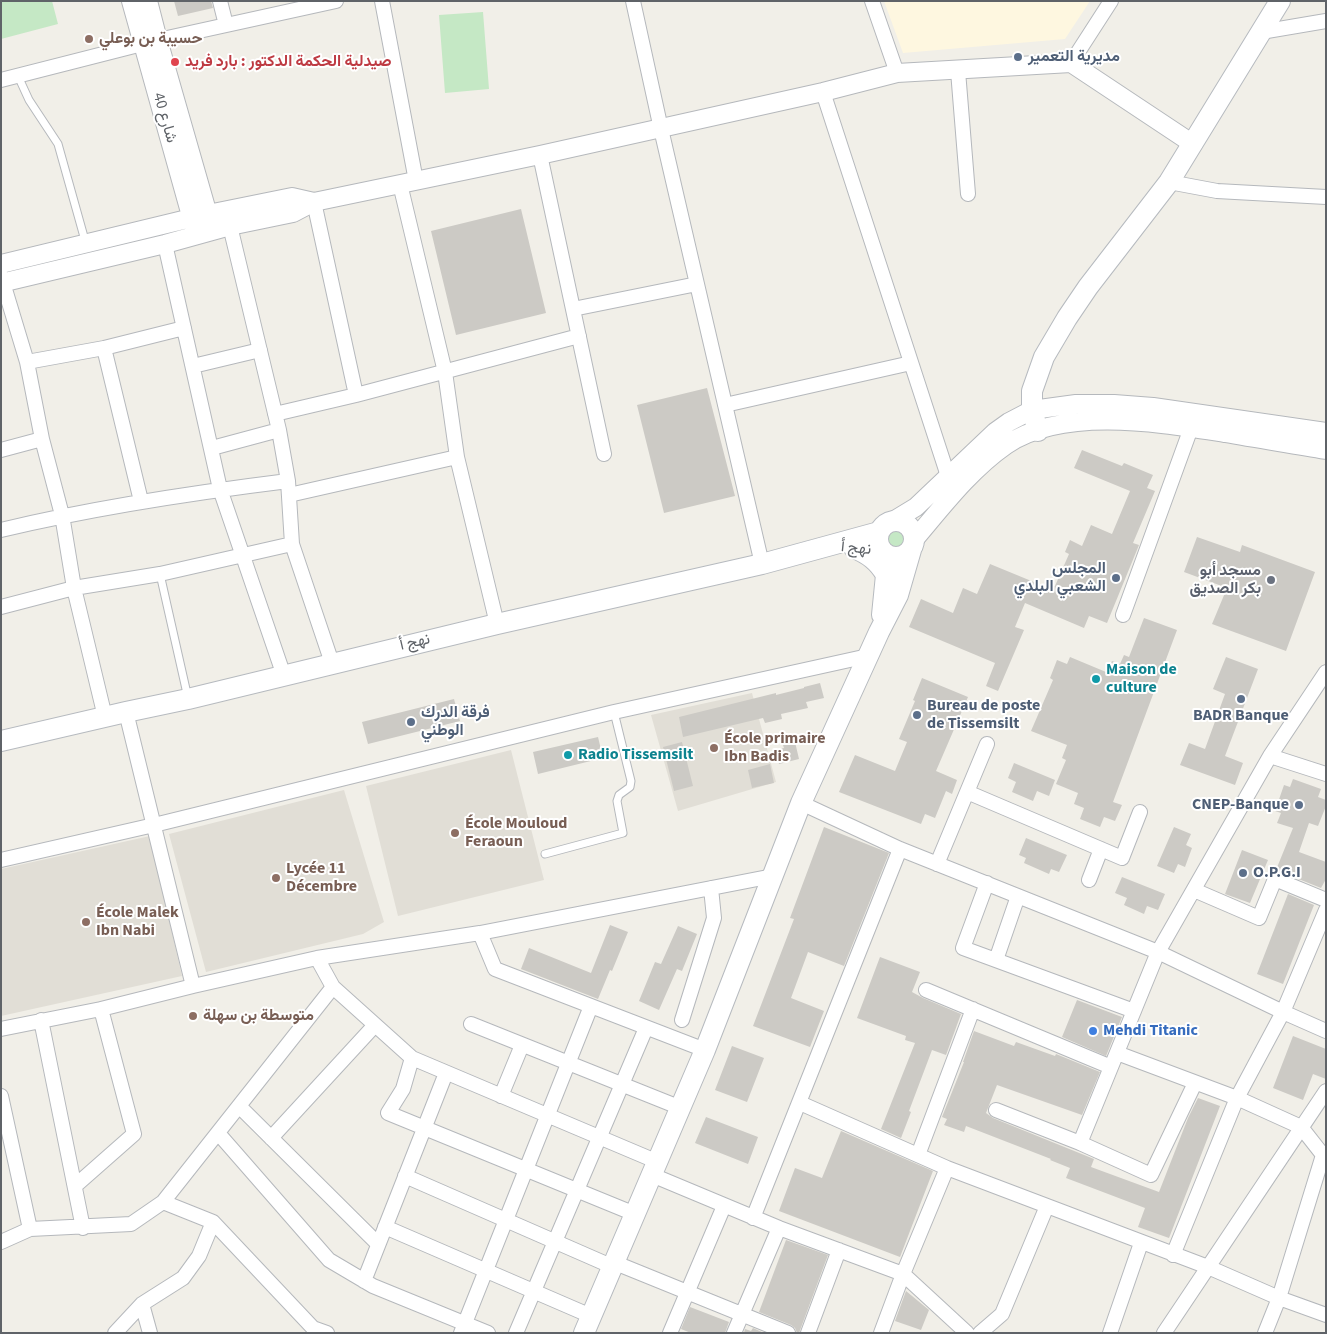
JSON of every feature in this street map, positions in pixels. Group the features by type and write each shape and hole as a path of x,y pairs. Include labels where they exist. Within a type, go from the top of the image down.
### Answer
{"main road":[{"path":"1038,431 1032,410 1032,391 1038,372 1054,339 1088,287 1169,182 1280,1"},
{"path":"587,1324 705,1050 801,804 879,632 898,595 914,535 908,526 903,523 886,527 878,542 885,553 886,575 884,605 879,632"},
{"name":"نهج أ","path":"1,742 497,624 762,564 829,546 886,527"},
{"path":"885,553 901,557 912,545"},
{"name":"نهج أ","path":"829,546 885,553"},
{"path":"854,548 873,558 886,575"}],"street":[{"name":"شارع 40","path":"131,1 150,42 202,225"},
{"name":"شارع 40","path":"148,1 150,42"},
{"path":"220,1 226,25"},
{"path":"1,80 150,42 226,25 278,8 336,1"},
{"path":"382,1 408,182 445,372 457,457 497,624"},
{"path":"633,1 762,564"},
{"path":"872,1 897,73"},
{"path":"1071,63 1111,1"},
{"path":"1261,32 1326,21"},
{"path":"105,717 74,588 62,515 42,439 27,362 2,281 164,244 202,225 230,226 293,213 314,202 540,156 823,92 897,73 958,71 1071,63 1193,144"},
{"path":"958,71 968,194"},
{"path":"823,92 948,476"},
{"path":"540,156 604,454"},
{"path":"1169,182 1218,191 1326,197"},
{"path":"1,264 86,244 202,225 292,197 314,202"},
{"path":"314,202 356,395"},
{"path":"230,226 279,430 288,488 292,544 332,663"},
{"path":"164,244 220,489 284,676"},
{"path":"573,308 697,284"},
{"path":"27,362 104,348 184,328"},
{"path":"275,414 356,395 579,336"},
{"path":"104,348 141,501"},
{"path":"193,366 260,350"},
{"path":"725,405 912,363"},
{"path":"886,527 916,507 995,432 1032,410 1076,404 1114,404 1326,432"},
{"path":"912,545 958,488 995,453 1021,437 1068,423 1101,420 1145,422 1326,450"},
{"path":"1123,615 1190,428"},
{"path":"212,448 279,430"},
{"path":"1,450 42,439"},
{"path":"1,530 62,515 141,501 220,489 288,488 457,457"},
{"path":"1,607 74,588 160,574 292,544"},
{"path":"1,860 154,825 614,712 868,656"},
{"path":"1080,1143 1158,952 1270,756 1326,672"},
{"path":"126,712 193,986"},
{"path":"937,864 987,744"},
{"path":"1270,756 1326,774"},
{"path":"967,792 1122,858 1140,812"},
{"path":"801,804 900,849 1158,952 1326,1031"},
{"path":"753,1218 900,849"},
{"path":"1089,880 1101,849"},
{"path":"1,1029 101,1009 317,958 480,933 773,876"},
{"path":"1194,890 1259,918 1275,879 1326,900"},
{"path":"987,883 963,948 1134,1011"},
{"path":"682,1020 714,918 711,888"},
{"path":"996,960 1018,896"},
{"path":"1173,1255 1237,1098 1283,1012 1325,914"},
{"path":"480,933 495,969 705,1050"},
{"path":"317,958 333,987 412,1058 599,1138 724,1206 903,1274 967,1333"},
{"path":"1,1242 30,1229 83,1228 131,1224 163,1202 333,987"},
{"path":"926,990 1111,1067"},
{"path":"463,1328 591,1006"},
{"path":"75,1186 134,1134 101,1009"},
{"path":"918,1155 973,1009"},
{"path":"41,1020 83,1228"},
{"path":"471,1024 681,1108"},
{"path":"271,1138 375,1025"},
{"path":"516,1333 646,1028"},
{"path":"501,1096 522,1045"},
{"path":"1117,1053 1237,1098 1301,1127 1324,1156 1279,1298 1265,1333"},
{"path":"412,1058 403,1089 388,1113 635,1214"},
{"path":"364,1281 446,1073"},
{"path":"996,1110 1080,1143 1151,1175 1195,1083"},
{"path":"1164,1333 1326,1091"},
{"path":"1,1096 30,1229"},
{"path":"800,1103 946,1168 1208,1267 1279,1298 1326,1315"},
{"path":"239,1106 378,1244"},
{"path":"218,1133 329,1260 373,1286 463,1328 488,1333"},
{"path":"881,1333 946,1168"},
{"path":"405,1176 555,1241 687,1291 788,1333"},
{"path":"163,1202 213,1222 313,1328 327,1333"},
{"path":"670,1333 724,1206"},
{"path":"980,1333 1002,1314 1047,1206"},
{"path":"114,1333 142,1304 183,1278 199,1256 213,1222"},
{"path":"385,1227 534,1291 587,1324"},
{"path":"734,1333 779,1228"},
{"path":"1110,1333 1141,1243"},
{"path":"808,1333 839,1250"},
{"path":"142,1304 150,1333"},
{"path":"299,1333 306,1320"}],"lane":[{"path":"18,76 29,100 58,144 86,244"},
{"path":"160,574 188,699"},
{"path":"545,854 623,833 617,801 619,795 630,787 631,781 614,712"}],"shaded area":[{"path":"884,1 1090,1 1065,39 903,53"},
{"name":"École primaire Ibn Badis","path":"752,693 776,782 678,811 651,715"},
{"name":"École Mouloud Feraoun","path":"511,750 544,880 398,916 366,786"},
{"name":"Lycée 11 Décembre","path":"344,790 384,922 363,934 206,972 169,834"},
{"name":"École Malek Ibn Nabi","path":"150,836 182,976 1,1016 1,869"}],"green space":[{"path":"1,1 52,1 58,24 1,39"},
{"path":"483,12 489,89 445,93 439,15"},
{"path":"896,530 903,533 906,540 903,547 896,550 889,547 886,540 889,533"}],"building":[{"path":"174,1 211,1 213,8 178,16"},
{"path":"521,209 546,313 456,335 431,231"},
{"path":"707,388 735,496 664,513 637,405"},
{"path":"1082,450 1122,466 1124,463 1153,475 1147,488 1155,491 1133,543 1139,545 1107,623 1089,616 1084,628 1025,603 1015,627 1024,630 998,691 986,686 995,663 909,627 921,599 953,613 963,588 977,594 990,564 1046,587 1048,583 1055,586 1069,554 1065,552 1070,540 1082,546 1091,525 1112,534 1130,491 1074,468"},
{"path":"1197,537 1240,552 1242,545 1315,572 1286,651 1212,624 1227,588 1184,572"},
{"path":"1144,618 1177,630 1113,802 1122,805 1115,821 1104,817 1100,827 1080,819 1084,808 1074,804 1078,793 1056,784 1066,760 1062,758 1067,745 1031,731 1053,680 1050,678 1057,660 1067,664 1070,657 1106,672 1112,661 1120,664 1124,655 1129,657"},
{"path":"1226,657 1258,669 1225,756 1243,763 1235,785 1180,765 1189,743 1205,749 1225,694 1213,689"},
{"path":"922,678 968,697 936,771 957,780 952,794 946,791 935,818 925,814 921,824 839,792 855,755 895,771 907,742 899,739 915,701 913,700"},
{"path":"820,683 824,698 806,702 808,708 781,714 782,719 765,723 763,718 683,737 679,717"},
{"name":"فرقة الدرك الوطني","path":"454,699 460,721 368,744 362,722"},
{"name":"Radio Tissemsilt","path":"598,737 603,758 538,774 533,752"},
{"path":"682,742 693,786 674,791 663,747"},
{"path":"795,742 799,759 779,764 775,750 784,748 783,745"},
{"path":"1014,763 1055,780 1049,796 1037,791 1033,801 1012,792 1016,782 1008,778"},
{"path":"770,764 774,783 752,788 748,770"},
{"path":"1293,779 1321,789 1318,797 1326,800 1326,806 1318,826 1309,823 1299,852 1326,862 1326,879 1321,888 1276,870 1293,828 1277,823 1281,813 1275,811 1284,785 1290,787"},
{"path":"824,827 889,853 844,966 808,952 791,998 824,1011 810,1047 753,1026 794,919 790,918"},
{"path":"1174,827 1191,834 1186,845 1192,848 1185,867 1178,864 1174,873 1157,866"},
{"path":"1026,838 1067,855 1059,872 1051,869 1049,874 1024,863 1026,858 1019,855"},
{"path":"1242,850 1268,860 1250,903 1225,894"},
{"path":"1122,877 1165,894 1158,910 1147,906 1144,914 1124,905 1127,898 1115,893"},
{"path":"1288,894 1314,905 1283,984 1257,974"},
{"path":"610,925 628,932 598,999 521,969 529,948 591,973"},
{"path":"678,926 697,934 682,971 677,969 659,1010 639,1001 655,962 661,964"},
{"path":"880,957 920,972 912,992 961,1014 946,1055 932,1050 901,1138 881,1129 915,1043 905,1040 906,1036 857,1018"},
{"path":"1077,1000 1122,1017 1106,1056 1062,1037"},
{"path":"974,1031 1014,1046 1016,1042 1055,1056 1056,1054 1100,1072 1082,1115 997,1085 986,1113 993,1118 1094,1159 1091,1167 1159,1192 1188,1118 1198,1098 1220,1106 1169,1238 1138,1227 1145,1208 1066,1178 1070,1168 966,1126 964,1132 944,1125 947,1119 942,1117"},
{"path":"1293,1036 1326,1049 1326,1079 1313,1074 1303,1100 1273,1088"},
{"path":"732,1046 764,1058 747,1102 715,1090"},
{"path":"706,1117 758,1137 748,1164 695,1143"},
{"path":"841,1131 933,1171 900,1257 779,1211 795,1168 822,1178"},
{"path":"786,1240 828,1255 799,1333 791,1325 759,1312"},
{"path":"906,1291 929,1310 921,1330 895,1321"},
{"path":"690,1307 729,1322 725,1333 691,1333 681,1329"},
{"path":"753,1328 764,1333 744,1333 745,1329 751,1331"}],"place":[{"name":"حسيبة بن بوعلي","path":"89,39"},
{"name":"مديرية التعمير","path":"1018,57"},
{"name":"صيدلية الحكمة الدكتور : بارد فريد","path":"175,62"},
{"name":"المجلس الشعبي البلدي","path":"1116,578"},
{"name":"مسجد أبو بكر الصديق","path":"1271,580"},
{"name":"Maison de culture","path":"1096,679"},
{"name":"BADR Banque","path":"1241,699"},
{"name":"Bureau de poste de Tissemsilt","path":"917,715"},
{"name":"فرقة الدرك الوطني","path":"411,722"},
{"name":"École primaire Ibn Badis","path":"714,748"},
{"name":"Radio Tissemsilt","path":"568,755"},
{"name":"CNEP-Banque","path":"1299,805"},
{"name":"École Mouloud Feraoun","path":"455,833"},
{"name":"O.P.G.I","path":"1243,873"},
{"name":"Lycée 11 Décembre","path":"276,878"},
{"name":"École Malek Ibn Nabi","path":"86,922"},
{"name":"متوسطة بن سهلة","path":"193,1016"},
{"name":"Mehdi Titanic","path":"1093,1031"}]}
